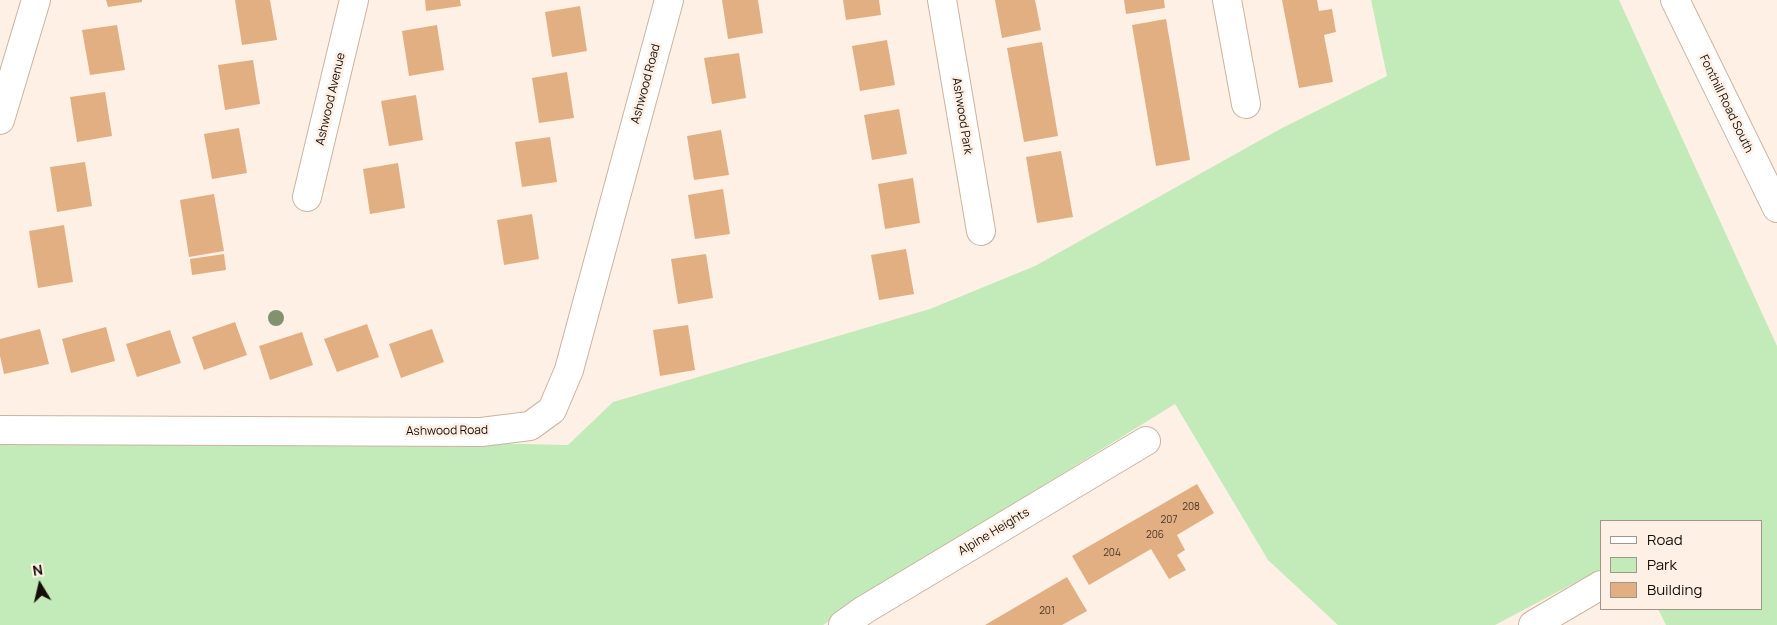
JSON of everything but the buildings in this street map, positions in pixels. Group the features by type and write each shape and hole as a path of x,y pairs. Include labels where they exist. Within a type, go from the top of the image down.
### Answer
{"street":[{"path":"0,120 36,0"},
{"name":"Ashwood Avenue","path":"307,197 354,0"},
{"name":"Ashwood Road","path":"0,430 481,432 530,426 552,410 569,370 669,0"},
{"name":"Ashwood Park","path":"942,0 981,232"},
{"path":"1227,0 1246,104"},
{"name":"Fonthill Road South","path":"1675,0 1777,208"},
{"path":"1752,158 1777,173"},
{"name":"Alpine Heights","path":"843,625 873,605 1146,441"},
{"path":"1533,625 1600,586"}],"green space":[{"path":"1371,0 1619,0 1777,346 1777,625 1666,625 1658,610 1762,610 1762,520 1600,520 1600,570 1495,625 1338,625 1268,560 1175,404 913,566 823,625 0,625 0,432 568,445 613,402 930,309 1035,266 1282,128 1387,76"}]}
